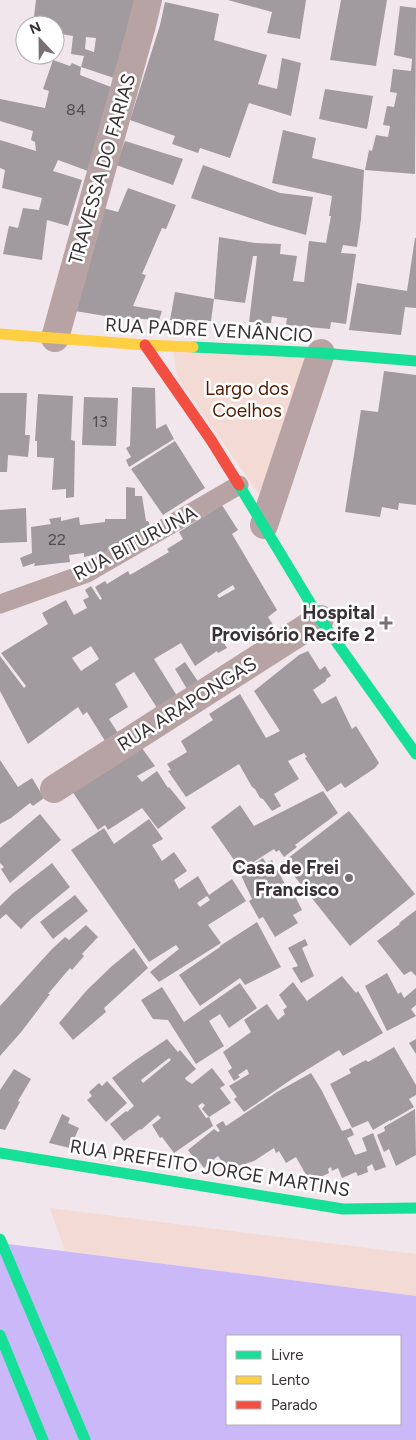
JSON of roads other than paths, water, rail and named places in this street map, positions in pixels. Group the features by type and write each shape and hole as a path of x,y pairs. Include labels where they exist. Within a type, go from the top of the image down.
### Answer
{"street":[{"name":"TRAVESSA DO FARIAS","path":"55,338 148,0"},
{"name":"RUA PADRE VENÂNCIO","path":"0,334 145,345 321,353 416,361"},
{"path":"145,345 239,485 320,619 416,754"},
{"path":"264,525 321,353"},
{"name":"RUA ARAPONGAS","path":"54,789 320,619"},
{"name":"RUA PREFEITO JORGE MARTINS","path":"0,1153 343,1209 416,1208"},
{"path":"0,1239 85,1440"},
{"path":"0,1335 43,1440"}],"lane":[{"name":"RUA BITURUNA","path":"0,604 87,573 239,485"}],"place":[{"name":"Hospital Provisório Recife 2","path":"386,623"},
{"name":"Casa de Frei Francisco","path":"349,878"}],"park label":[{"name":"Largo dos Coelhos","path":"247,399"}]}
